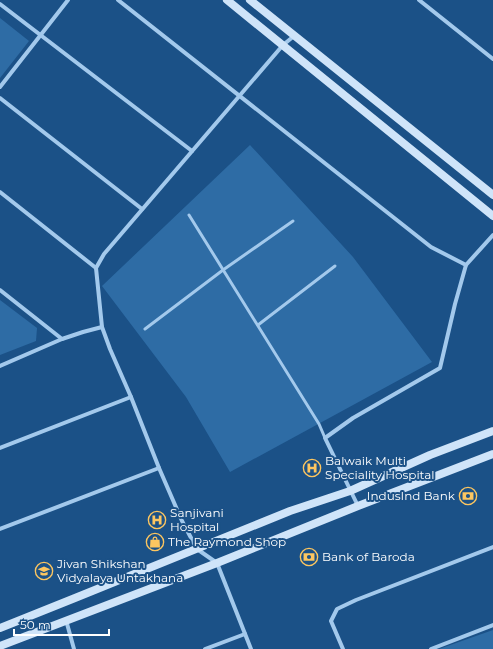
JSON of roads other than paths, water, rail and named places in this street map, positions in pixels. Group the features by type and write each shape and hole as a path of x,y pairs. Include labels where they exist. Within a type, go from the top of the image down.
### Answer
{"main road":[{"path":"227,0 493,216"},
{"path":"250,0 493,195"},
{"path":"0,628 290,511 350,491 430,455 493,431"},
{"path":"0,646 217,563 358,506 493,454"}],"street":[{"path":"0,87 68,0"},
{"path":"118,0 431,247 466,265"},
{"path":"419,0 493,59"},
{"path":"0,4 192,151"},
{"path":"251,649 217,563 197,549 182,521 110,348 102,327 96,268 104,254 283,45 294,36"},
{"path":"0,98 142,210"},
{"path":"0,192 96,268"},
{"path":"358,506 325,438 353,418 440,368 466,265 493,235"},
{"path":"0,290 62,339"},
{"path":"0,366 62,339 102,327"},
{"path":"0,448 131,397"},
{"path":"0,529 159,468"},
{"path":"343,649 331,621 337,609 493,547"},
{"path":"66,620 74,649"},
{"path":"431,649 493,625"},
{"path":"205,649 245,634"}],"lane":[{"path":"189,215 319,424 325,438"},
{"path":"145,329 223,270 292,221"},
{"path":"258,325 335,266"}],"place":[{"name":"Balwaik Multi Speciality Hospital","path":"312,468"},
{"name":"IndusInd Bank","path":"468,496"},
{"name":"Sanjivani Hospital","path":"157,520"},
{"name":"The Raymond Shop","path":"155,542"},
{"name":"Bank of Baroda","path":"309,557"},
{"name":"Jivan Shikshan Vidyalaya Untakhana","path":"44,571"}]}
